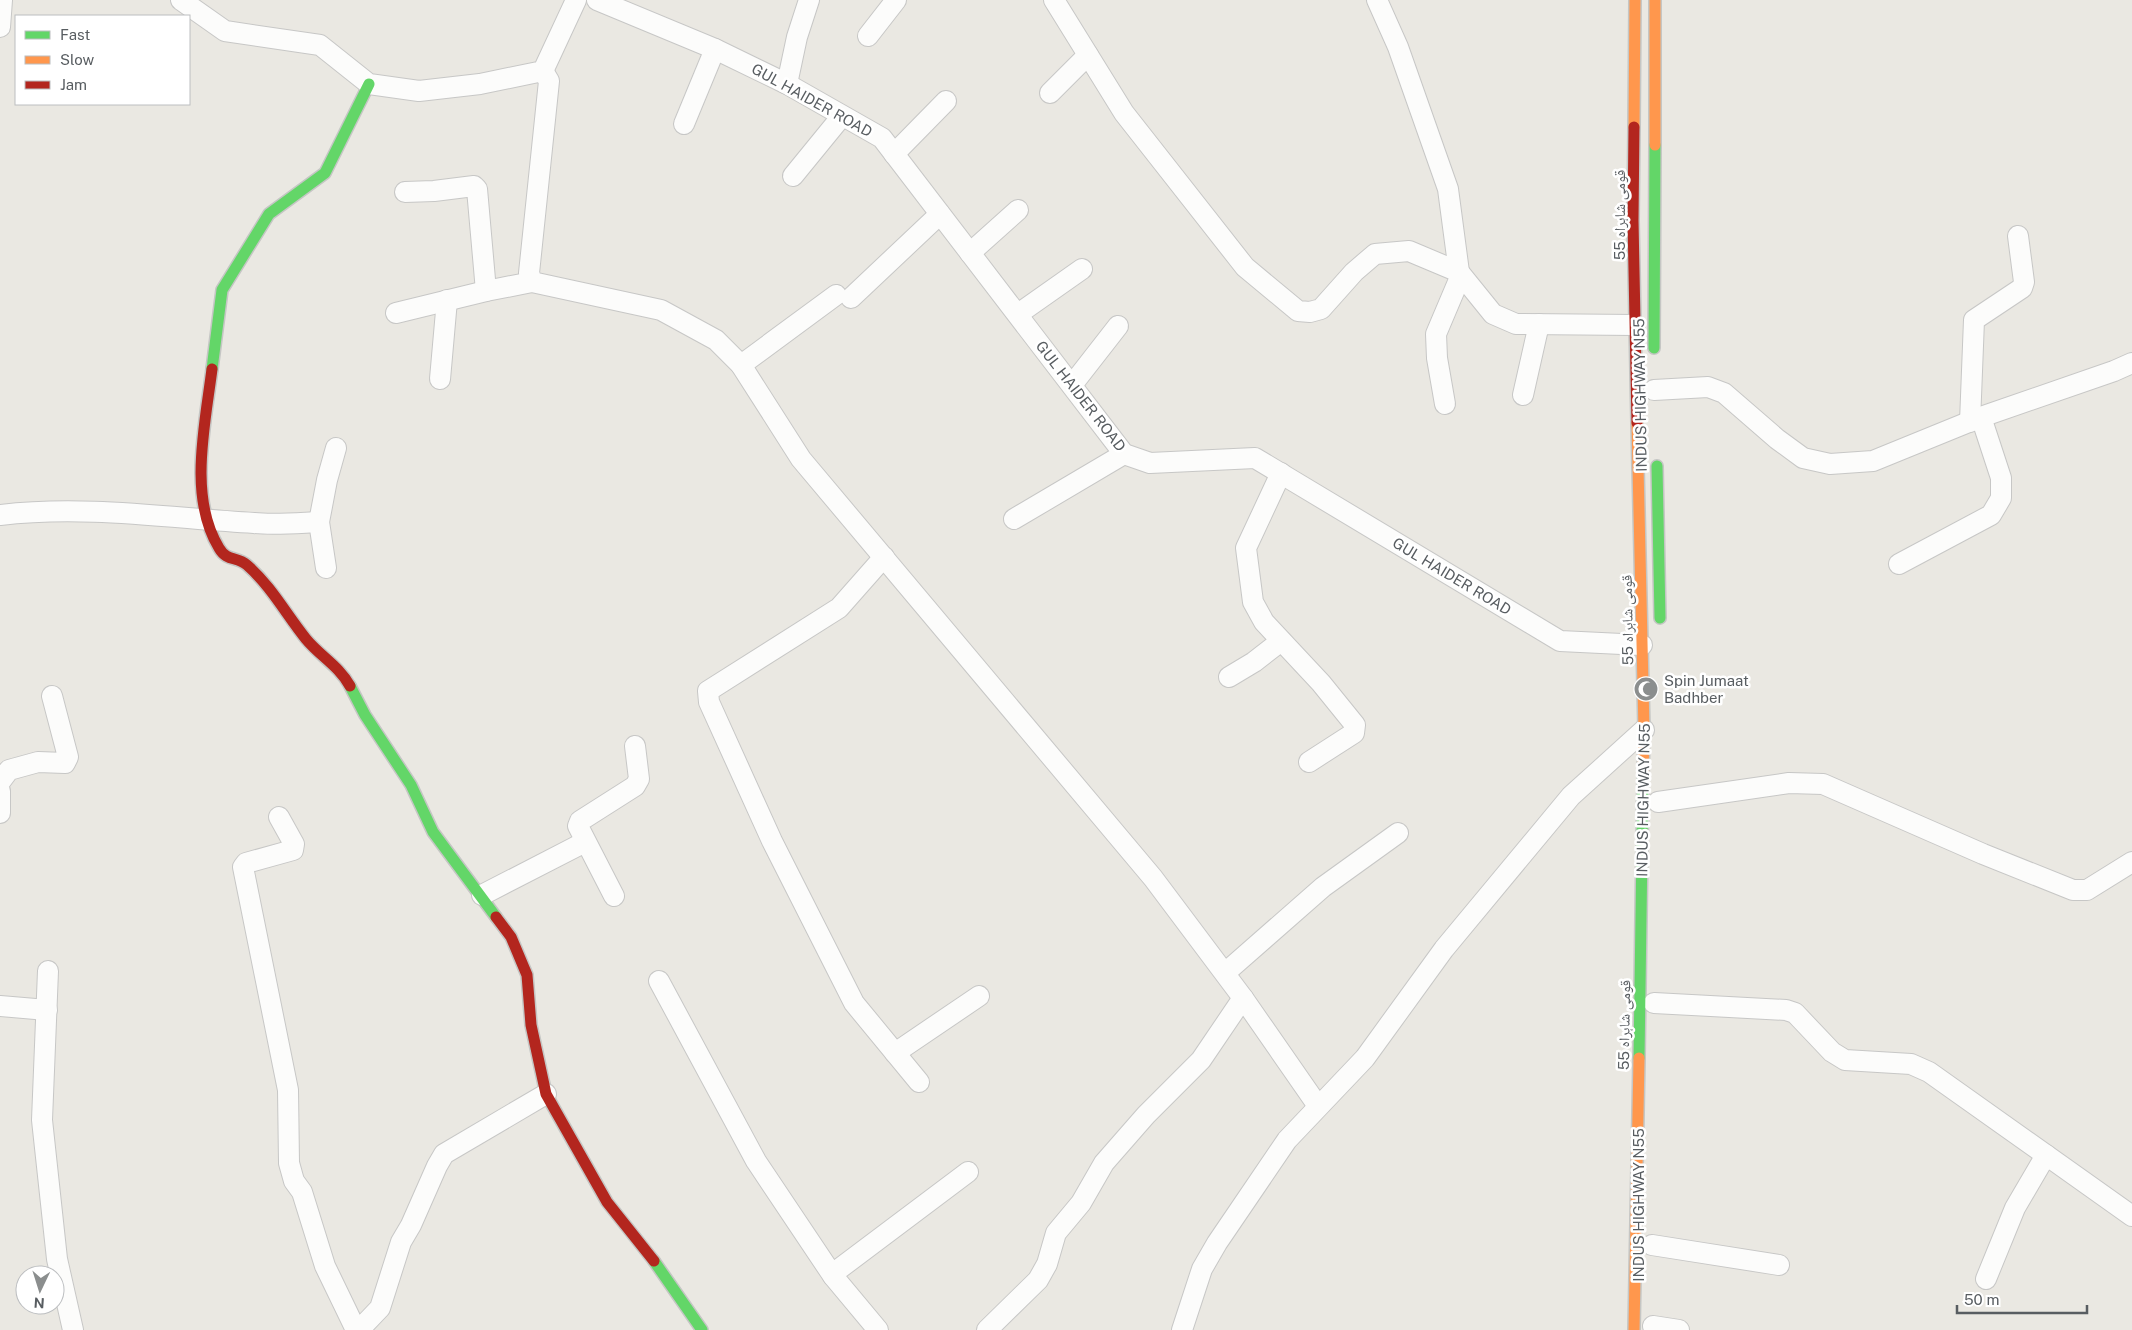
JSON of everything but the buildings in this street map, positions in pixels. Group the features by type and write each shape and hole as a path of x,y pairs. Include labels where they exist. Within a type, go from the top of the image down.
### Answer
{"main road":[{"name":"قومی شاہراہ 55","path":"1635,0 1633,220 1644,730 1649,1326"},
{"name":"INDUS HIGHWAY N55","path":"1654,363 1655,0"},
{"path":"368,84 325,173 270,214 222,290 201,458 205,519 219,548 226,557 244,563 269,588 306,640 344,675 365,715 411,785 433,832 511,937 527,975 531,1025 546,1094 607,1202 655,1262 702,1330"},
{"name":"INDUS HIGHWAY N55","path":"1656,452 1660,548 1660,625"}],"street":[{"path":"0,27 2,0"},
{"path":"181,0 225,30 320,45 368,84 419,91 480,84 543,71"},
{"path":"543,71 576,0"},
{"name":"GUL HAIDER ROAD","path":"597,0 715,49 787,84 882,138 1124,454 1150,463 1255,458 1560,641 1642,645"},
{"path":"787,84 797,37 809,0"},
{"path":"868,36 896,0"},
{"path":"1054,0 1124,113 1245,267 1298,311 1310,312 1321,309 1354,272 1375,254 1409,251 1460,274 1493,314 1516,324 1635,325"},
{"path":"1377,0 1398,47 1448,189 1460,274 1436,334 1437,358 1445,404"},
{"path":"684,124 715,49"},
{"path":"1050,92 1088,55"},
{"path":"532,282 529,273 549,82 543,71"},
{"path":"894,154 946,102"},
{"path":"793,176 842,116"},
{"path":"405,192 434,192 474,186 477,189 486,291"},
{"path":"970,253 1018,210"},
{"path":"741,365 844,297 940,214"},
{"path":"1899,564 1992,515 2001,498 2001,478 1975,419 1974,320 2022,288 2024,282 2018,236"},
{"path":"1018,314 1082,269"},
{"path":"396,313 532,282 661,310 716,340 741,365 801,459 1154,878 1243,998 1318,1106"},
{"path":"440,379 448,300"},
{"path":"1523,395 1539,324"},
{"path":"1072,384 1118,326"},
{"path":"1654,390 1708,387 1724,393 1777,439 1803,458 1830,464 1873,461 1975,419 2114,372 2132,363"},
{"path":"326,568 318,522 336,448"},
{"path":"1014,519 1124,454"},
{"path":"1281,474 1246,548 1254,602 1264,622 1321,683 1355,725 1356,730 1309,762"},
{"path":"0,515 101,511 256,524 318,522"},
{"path":"884,557 839,608 708,691 709,702 772,841 854,1003 919,1082"},
{"path":"1229,677 1254,662 1281,641"},
{"path":"0,782 10,770 38,762 65,762 68,757 52,696"},
{"path":"1182,1330 1202,1269 1217,1243 1287,1140 1365,1058 1444,949 1570,796 1644,730"},
{"path":"614,896 578,826 580,821 635,786 639,780 634,746"},
{"path":"1658,802 1790,783 1823,784 1983,854 2073,890 2087,890 2132,862"},
{"path":"0,791 0,813"},
{"path":"279,817 294,844 293,850 246,863 243,867 288,1090 289,1163 294,1181 302,1192 325,1266 358,1330 380,1308 401,1242 412,1225 444,1154 546,1094"},
{"path":"1225,973 1322,888 1398,833"},
{"path":"482,896 585,842"},
{"path":"48,971 42,1120 57,1259 73,1330"},
{"path":"659,981 756,1160 833,1276 878,1330"},
{"path":"895,1053 979,996"},
{"path":"987,1330 1038,1280 1047,1264 1056,1233 1081,1203 1104,1163 1146,1115 1201,1060 1243,998"},
{"path":"1654,1003 1786,1010 1795,1013 1832,1052 1845,1060 1911,1064 1929,1072 2132,1216"},
{"path":"0,1006 47,1010"},
{"path":"1986,1279 2015,1208 2046,1155"},
{"path":"833,1276 839,1269 968,1172"},
{"path":"1653,1245 1779,1265"},
{"path":"1649,1326 1679,1330"}],"traffic: fast":[{"path":"212,369 222,290 269,214 325,173 369,84"},
{"path":"1654,348 1655,145"},
{"path":"1657,466 1660,618"},
{"path":"350,686 365,715 411,785 433,832 496,917"},
{"path":"1639,1058 1643,776"},
{"path":"654,1261 702,1330"}],"traffic: slow":[{"path":"1634,127 1635,0"},
{"path":"1655,0 1655,145"},
{"path":"1637,423 1644,730 1643,776"},
{"path":"1634,1330 1639,1058"}],"traffic: jam":[{"path":"1634,127 1633,220 1637,423"},
{"path":"212,369 201,460 201,484 210,528 222,552 229,557 243,562 256,573 306,639 335,667 350,686"},
{"path":"496,917 511,937 527,975 531,1025 546,1094 607,1202 654,1261"}],"place":[{"name":"Spin Jumaat Badhber","path":"1646,689"}]}
